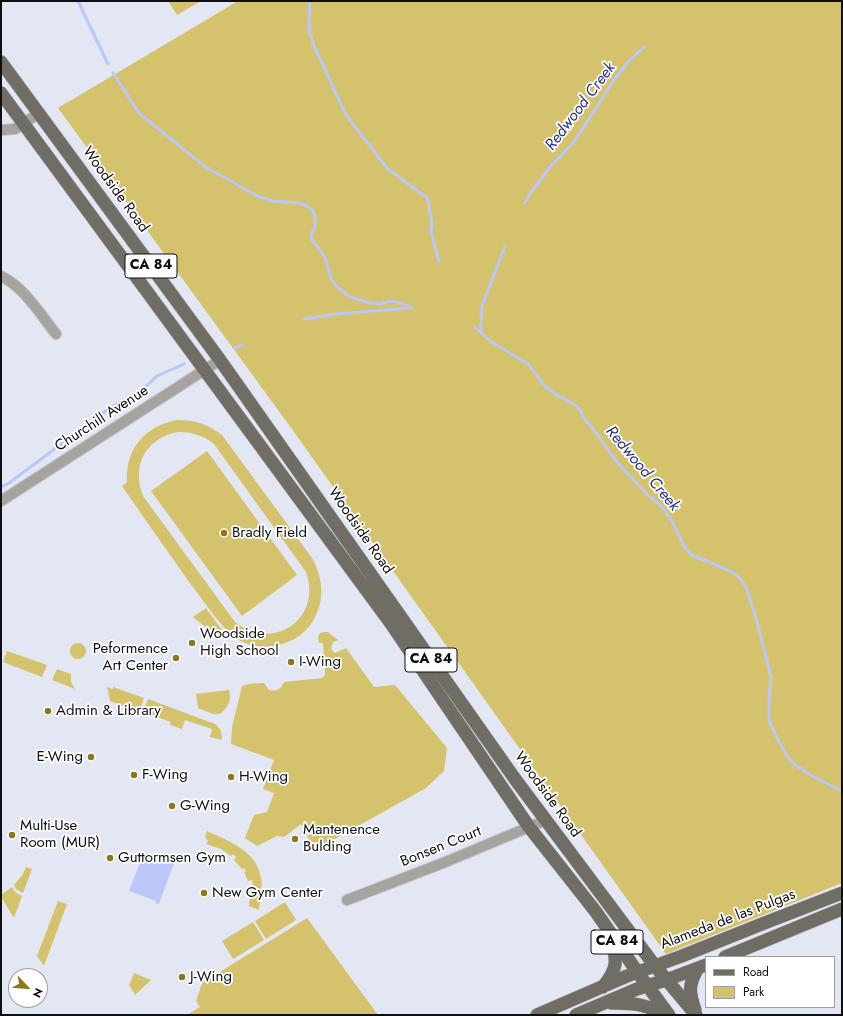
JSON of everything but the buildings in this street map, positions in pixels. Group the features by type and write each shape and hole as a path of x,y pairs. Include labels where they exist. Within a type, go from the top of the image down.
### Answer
{"main road":[{"name":"Woodside Road","path":"1,62 220,360 515,779 655,966 697,1015"},
{"name":"Woodside Road","path":"1,93 392,625 529,827 596,912 669,1015"},
{"name":"Alameda de las Pulgas","path":"537,1015 602,987 842,893"},
{"name":"Alameda de las Pulgas","path":"727,956 842,909"},
{"path":"767,922 773,937"},
{"path":"602,987 611,976 615,967 616,959 612,935"},
{"path":"576,1015 638,989 702,967"},
{"path":"697,1015 690,992 690,985 702,967"},
{"path":"605,1003 642,1004 656,1009 665,1015"}],"street":[{"path":"1,130 14,129 38,113"},
{"path":"1,276 24,293 56,334"},
{"name":"Churchill Avenue","path":"1,502 220,360"},
{"name":"Bonsen Court","path":"347,900 443,863 546,820"}],"green space":[{"path":"168,1 201,1 177,15"},
{"path":"238,1 842,1 842,883 666,954 294,432 58,108"},
{"path":"177,420 195,422 206,425 222,435 312,558 320,581 320,604 314,619 308,628 290,641 269,647 258,646 247,644 231,634 192,586 122,486 127,482 129,459 139,441 155,428","holes":["183,432 201,436 214,444 306,572 309,589 307,604 301,616 291,626 279,632 265,634 250,631 235,622 143,496 139,474 140,464 144,455 157,440 167,435"]},
{"name":"Bradly Field","path":"207,451 297,575 242,616 151,491"},
{"path":"206,608 225,634 224,636 214,634 193,617"},
{"path":"328,632 338,640 333,642 331,649 335,653 346,648 374,687 395,685 447,748 444,771 426,788 315,850 301,824 284,837 277,836 257,846 245,838 254,815 267,812 274,793 263,789 274,760 231,744 232,727 242,686 264,683 269,690 274,691 280,688 284,682 322,678 325,675 325,667 329,667 329,657 324,657 323,643 319,643 318,637 320,633"},
{"path":"75,643 81,643 86,648 84,657 81,659 75,659 70,654 70,648"},
{"path":"7,651 47,665 42,677 3,662"},
{"path":"57,669 71,674 71,682 75,689 52,680"},
{"path":"107,687 113,689 113,687 144,698 139,712 110,701"},
{"path":"229,690 229,703 220,714 213,714 198,708 196,694"},
{"path":"148,699 215,724 221,731 222,740 210,737 212,729 185,720 182,729 170,725 171,722 143,712"},
{"path":"207,831 241,848 254,861 262,882 259,910 249,906 249,888 253,887 252,880 248,881 244,872 246,871 244,868 242,869 234,860 236,857 233,854 231,856 221,849 206,844 208,841 205,837"},
{"path":"26,867 32,869 23,893 16,889 14,885 23,874"},
{"path":"12,887 16,893 22,896 14,918 1,897 1,895"},
{"path":"58,901 67,904 44,966 37,956"},
{"path":"285,902 296,920 266,939 255,921"},
{"path":"307,918 378,1015 187,1015 200,1007 196,1001 202,983"},
{"path":"253,922 264,940 233,959 222,941"},
{"path":"134,973 151,980 135,995 129,985"}],"water":[{"path":"144,852 174,863 159,904 155,903 156,901 129,891"}],"waterway":[{"name":"Redwood Creek","path":"78,1 108,64"},
{"path":"310,1 310,34 344,111 387,168 427,198 432,223 431,232 439,262"},
{"name":"Redwood Creek","path":"525,203 550,167 574,142 614,80 628,62 644,47"},
{"name":"Redwood Creek","path":"113,73 139,113 204,166 259,197 273,201 299,203 307,206 313,211 315,226 311,235 312,240 323,254 331,279 336,286 350,297 370,303 380,304 389,301 404,304 412,308"},
{"name":"Redwood Creek","path":"481,332 482,306 505,246"},
{"path":"304,319 336,314 410,308"},
{"name":"Redwood Creek","path":"475,327 490,341 528,364 545,386 557,395 577,406 583,417 613,457 649,496 662,507 672,521 685,548 692,555 734,573 741,580 746,587 756,618 771,677 769,721 778,740 789,759 794,764 812,776 842,791"},
{"path":"234,348 243,345"},
{"path":"1,487 9,483 111,407 140,392 157,376 184,364"}],"place":[{"name":"Bradly Field","path":"224,533"},
{"name":"Woodside High School","path":"192,643"},
{"name":"Peformence Art Center","path":"176,658"},
{"name":"I-Wing","path":"291,662"},
{"name":"Admin & Library","path":"48,711"},
{"name":"E-Wing","path":"91,757"},
{"name":"F-Wing","path":"134,775"},
{"name":"H-Wing","path":"231,777"},
{"name":"G-Wing","path":"172,806"},
{"name":"Multi-Use Room (MUR)","path":"12,835"},
{"name":"Mantenence Bulding","path":"295,839"},
{"name":"Guttormsen Gym","path":"110,858"},
{"name":"New Gym Center","path":"204,893"},
{"name":"J-Wing","path":"182,977"}]}
